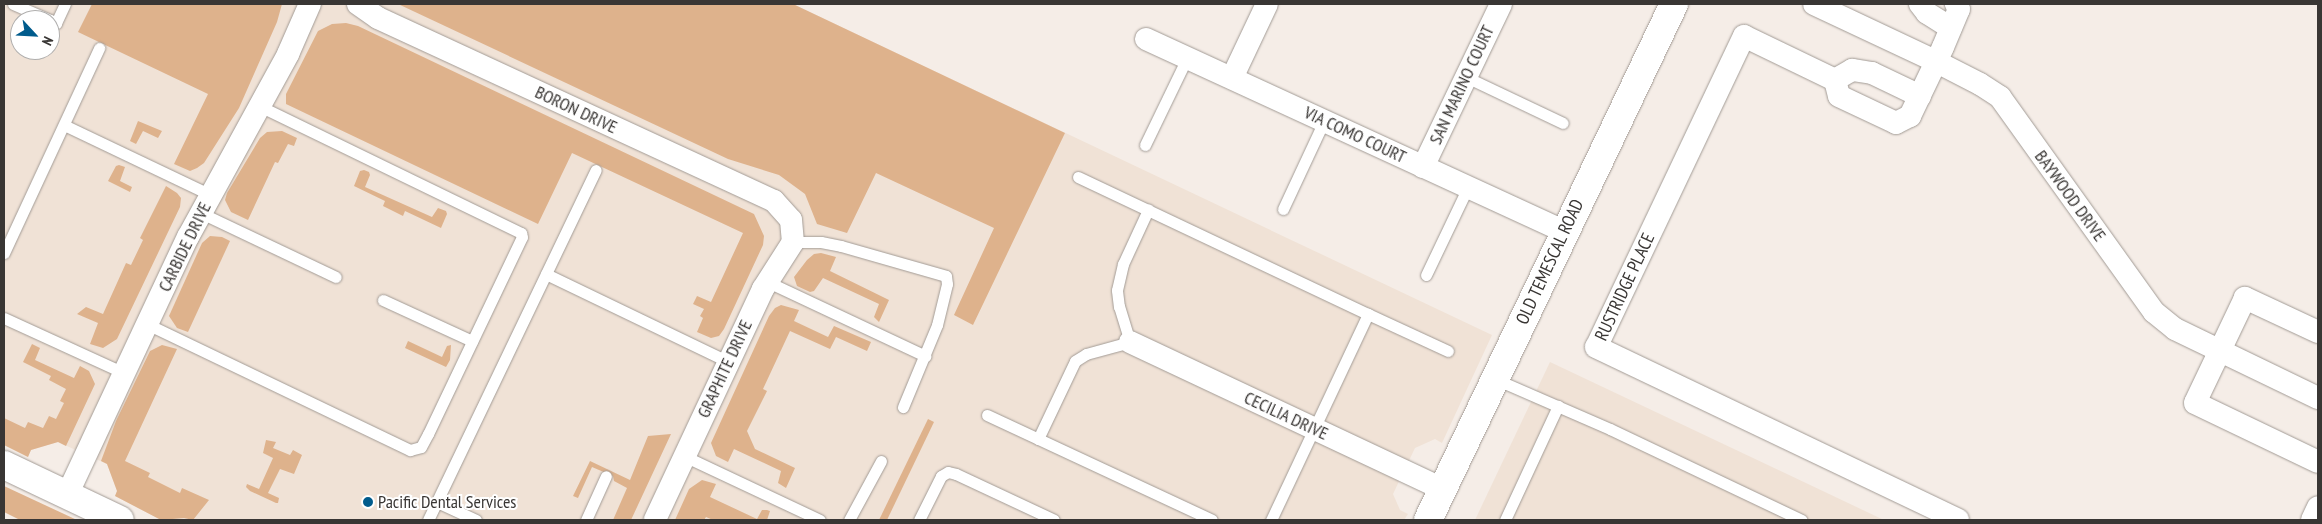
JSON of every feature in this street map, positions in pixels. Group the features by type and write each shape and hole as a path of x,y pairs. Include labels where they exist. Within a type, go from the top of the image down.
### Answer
{"street":[{"name":"CARBIDE DRIVE","path":"67,495 147,324 206,204 288,54 310,4"},
{"name":"BORON DRIVE","path":"358,4 378,18 774,201 791,220 793,242"},
{"path":"1232,78 1267,4"},
{"name":"SAN MARINO COURT","path":"1423,167 1501,4"},
{"name":"OLD TEMESCAL ROAD","path":"1428,520 1674,4"},
{"name":"BAYWOOD DRIVE","path":"1814,4 1936,62 1980,84 2000,97 2154,312 2175,329 2318,398"},
{"path":"1920,4 1927,13 1951,28"},
{"path":"1920,96 1872,73 1852,70 1835,80 1838,96 1896,123 1910,116 1920,96 1936,62 1959,9 1956,4"},
{"name":"RUSTRIDGE PLACE","path":"1835,80 1744,36 1596,347 1958,520"},
{"name":"VIA COMO COURT","path":"1146,39 1564,232"},
{"name":"GRAPHITE DRIVE","path":"655,520 768,282 793,242"},
{"path":"2318,332 2245,298 2195,403 2318,462"},
{"name":"CECILIA DRIVE","path":"1130,342 1443,489"},
{"path":"4,465 120,520"},
{"path":"2312,520 2318,507"}],"lane":[{"path":"13,4 27,10"},
{"path":"4,252 99,48"},
{"path":"1145,145 1187,58"},
{"path":"1466,77 1563,122"},
{"path":"147,324 410,450 421,447 522,237 521,233 259,106"},
{"path":"1283,209 1324,121"},
{"path":"64,125 336,276"},
{"path":"428,520 596,170"},
{"path":"1078,177 1448,351"},
{"path":"1426,275 1468,187"},
{"path":"1038,439 1075,360 1086,354 1130,342 1119,307 1117,290 1123,264 1148,210"},
{"path":"793,242 821,242 841,246 946,276 947,284 941,310 925,356 903,407"},
{"path":"546,274 729,362"},
{"path":"768,282 925,356"},
{"path":"383,300 472,341"},
{"path":"1271,520 1368,314"},
{"path":"4,318 124,373"},
{"path":"1495,379 1558,406 1802,520"},
{"path":"1505,520 1558,406"},
{"path":"987,415 1212,520"},
{"path":"684,456 820,520"},
{"path":"849,520 881,461"},
{"path":"919,520 941,476 948,472 1054,520"},
{"path":"586,520 606,476"},
{"path":"437,502 476,520"}],"shaded area":[{"path":"4,4 793,4 1492,335 1442,443 1435,439 1415,448 1393,494 1400,510 1408,514 1404,520 161,520 115,496 117,491 107,464 58,442 31,450 28,457 4,445"},
{"path":"92,4 282,4 277,22 239,108 204,163 197,168 190,171 174,164 208,94 78,32"},
{"path":"398,4 793,4 1065,133 973,325 954,315 994,228 876,173 847,233 817,224 805,194 779,175 728,159"},
{"path":"346,23 358,26 754,214 764,236 763,245 719,336 711,338 697,332 703,318 700,316 704,309 693,304 697,296 711,302 743,233 572,153 538,224 286,104 286,94 318,31 332,24"},
{"path":"138,121 162,131 158,138 143,131 136,144 130,141"},
{"path":"282,131 297,138 294,146 288,144 278,163 275,162 248,220 231,212 225,200 227,193 260,138 267,132"},
{"path":"116,166 125,167 120,181 132,187 130,192 108,181"},
{"path":"360,171 369,172 370,175 365,187 432,217 438,208 446,211 447,214 441,228 405,211 403,216 383,206 385,201 354,186"},
{"path":"166,186 181,198 180,207 117,339 103,348 90,344 98,323 77,314 86,307 103,314 126,263 131,265 143,240 140,238"},
{"path":"210,236 222,237 230,241 188,332 177,328 169,316 202,243"},
{"path":"821,253 836,257 830,271 889,300 879,322 874,317 879,304 823,278 814,291 810,292 797,286 794,277 807,260 814,254"},
{"path":"781,305 799,310 794,321 828,337 834,326 871,342 867,351 836,337 830,349 790,331 763,389 767,391 747,431 755,449 795,468 786,488 778,483 781,471 734,449 728,462 716,456 711,443 769,316 775,308"},
{"path":"408,341 442,357 447,346 451,345 450,360 446,367 405,348"},
{"path":"32,344 40,348 35,360 74,378 80,366 89,371 95,384 66,446 58,442 31,450 28,457 4,445 4,418 25,428 28,422 43,428 49,416 56,419 64,403 60,401 66,389 49,380 51,376 23,362"},
{"path":"162,345 177,349 125,461 150,473 148,477 180,493 182,488 209,500 193,520 184,518 161,520 115,496 117,491 107,464 101,461 116,421 150,351"},
{"path":"1550,362 1884,520 1475,520"},
{"path":"928,419 934,422 887,520 879,520"},
{"path":"671,434 631,520 613,520 627,488 614,481 613,476 592,467 578,498 573,496 590,461 630,480 648,436"},
{"path":"266,440 276,442 273,448 290,455 293,450 302,455 294,474 280,469 268,493 279,498 278,503 250,491 246,487 247,484 259,489 273,458 263,453"},
{"path":"702,480 716,484 710,497 757,519 762,510 770,511 767,520 713,520 706,517 704,520 675,520 689,489"},
{"path":"4,486 77,520 20,520 4,512"}],"place":[{"name":"Pacific Dental Services","path":"368,502"}]}
